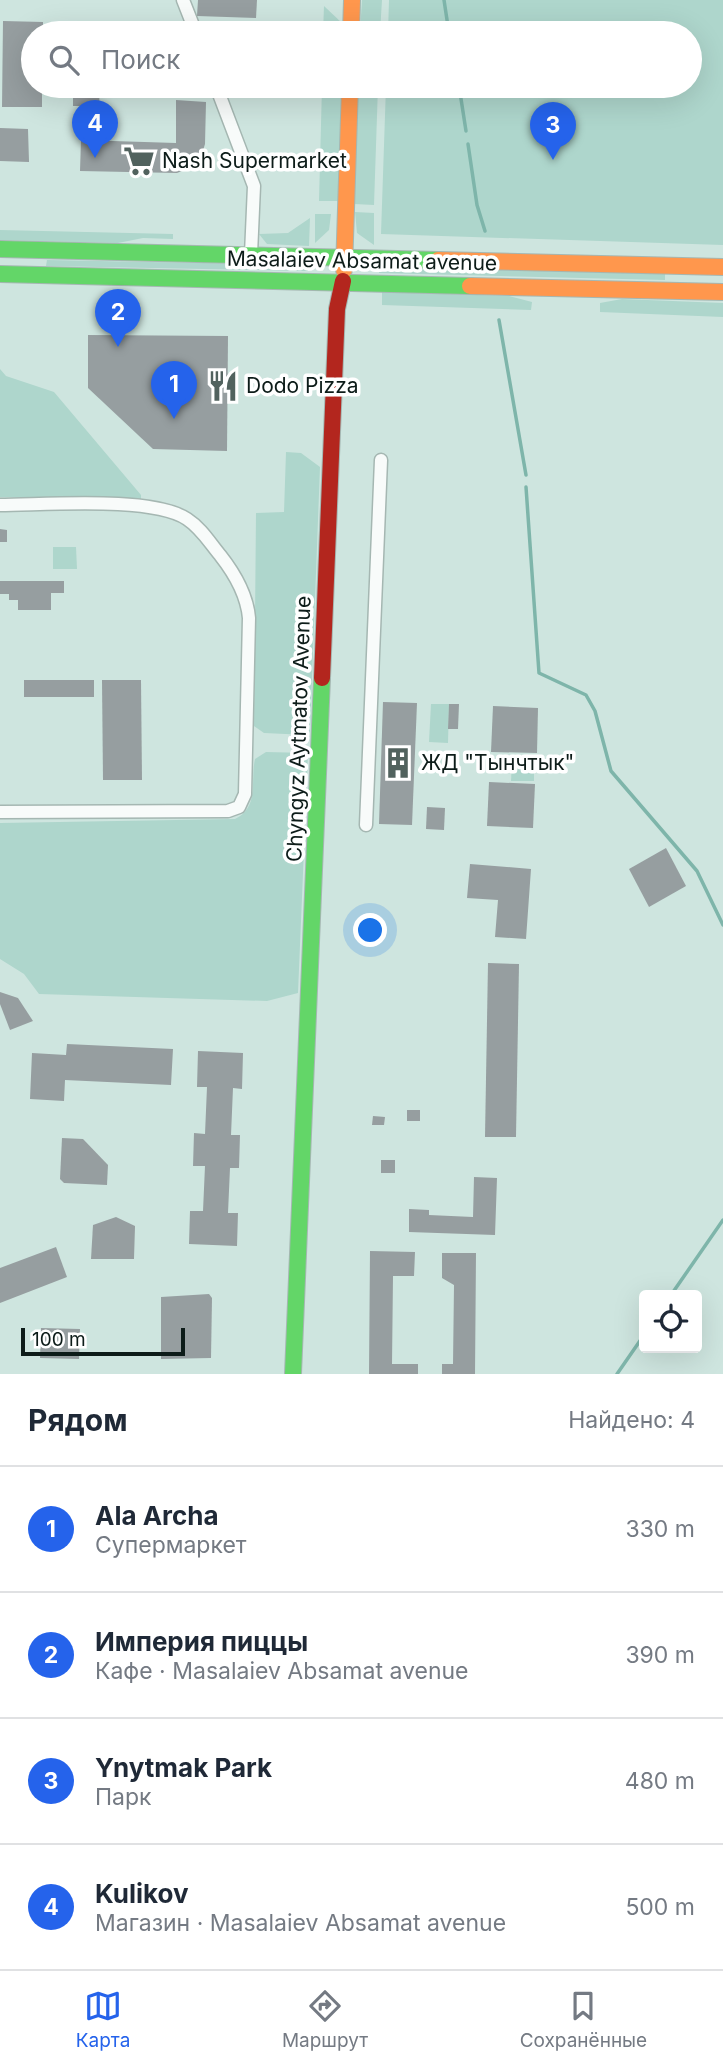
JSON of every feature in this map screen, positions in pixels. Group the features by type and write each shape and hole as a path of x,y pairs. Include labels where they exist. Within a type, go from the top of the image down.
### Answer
{"main road":[{"path":"351,21 352,0"},
{"name":"Chyngyz Aytmatov Avenue","path":"293,1374 337,309 345,257 349,98"},
{"name":"Masalaiev Absamat avenue","path":"0,249 723,267"},
{"path":"33,250 33,275"},
{"path":"675,290 676,264"},
{"name":"Masalaiev Absamat avenue","path":"0,274 723,292"}],"street":[{"path":"183,0 191,21"},
{"path":"221,98 254,186 251,254"},
{"path":"366,825 381,460"},
{"path":"0,505 144,506 177,514 196,526 229,566 245,598 249,618 245,794 239,807 228,811 0,811"}],"green space":[{"path":"362,0 382,0 381,21 361,21"},
{"path":"389,0 723,0 723,245 381,234 386,98 702,98 702,21 388,21"},
{"path":"324,6 340,21 323,21"},
{"path":"322,98 341,98 339,201 319,201"},
{"path":"358,98 378,98 374,205 354,204"},
{"path":"355,212 374,213 374,245 357,233"},
{"path":"315,214 331,214 329,230 315,243"},
{"path":"310,218 309,246 267,244 259,234 288,233"},
{"path":"0,230 173,234 173,239 143,238 118,243 0,240"},
{"path":"47,260 308,265 308,271 46,266"},
{"path":"379,267 665,274 665,280 379,273"},
{"path":"382,292 509,296 532,302 531,310 382,305"},
{"path":"622,299 723,303 723,317 600,312 600,303"},
{"path":"0,369 6,376 54,392 141,495 141,499 0,497"},
{"path":"286,452 301,453 320,467 310,732 307,735 264,733 254,726 256,513 284,512"},
{"path":"53,547 76,547 77,569 53,569"},
{"path":"431,704 449,704 448,743 429,742"},
{"path":"266,752 308,753 298,993 267,1001 39,994 24,974 0,959 0,823 235,819 248,808 255,759"},
{"path":"512,763 534,763 534,781 511,781"}],"building":[{"path":"198,0 257,0 256,18 197,16"},
{"path":"3,21 21,21 21,98 42,98 42,107 2,107"},
{"path":"73,98 99,98 99,106 73,106"},
{"path":"176,100 206,102 205,144 201,157 191,167 177,173 80,171 81,140 176,143"},
{"path":"0,128 28,129 29,162 0,161"},
{"path":"88,335 228,336 227,451 153,449 88,388"},
{"path":"0,529 7,530 7,542 0,542"},
{"path":"0,581 64,581 64,593 51,593 51,610 18,610 18,600 9,600 9,594 0,594"},
{"path":"24,680 94,680 94,697 24,697"},
{"path":"102,680 141,680 142,780 103,780"},
{"name":"ЖД \"Тынчтык\"","path":"383,702 417,703 412,825 379,824"},
{"path":"449,704 459,704 458,729 448,729"},
{"path":"493,706 538,708 537,753 491,752"},
{"path":"489,782 535,784 533,828 487,826"},
{"path":"427,807 445,808 444,830 426,829"},
{"path":"666,848 686,886 649,907 629,869"},
{"path":"470,864 531,869 526,939 495,937 498,900 467,898"},
{"path":"488,963 519,964 516,1137 485,1137"},
{"path":"0,992 18,998 33,1021 10,1030 0,1004"},
{"path":"67,1044 173,1049 171,1085 65,1080 64,1101 30,1099 32,1053 66,1055"},
{"path":"198,1051 243,1053 242,1089 233,1088 231,1135 240,1135 239,1168 230,1168 228,1213 238,1213 237,1246 189,1244 190,1211 203,1211 205,1166 193,1166 194,1133 205,1134 207,1087 197,1087"},
{"path":"407,1110 420,1110 420,1121 407,1121"},
{"path":"373,1116 385,1117 384,1125 372,1125"},
{"path":"62,1138 83,1139 108,1165 107,1185 64,1183 60,1179"},
{"path":"381,1160 395,1160 395,1173 381,1173"},
{"path":"474,1177 497,1178 495,1235 409,1232 409,1209 429,1210 429,1215 473,1217"},
{"path":"116,1217 135,1226 134,1259 91,1259 93,1225"},
{"path":"56,1247 67,1277 0,1303 0,1268"},
{"path":"370,1251 415,1252 414,1276 393,1276 392,1364 418,1364 418,1374 369,1374"},
{"path":"442,1253 476,1253 475,1374 442,1374 442,1364 453,1364 454,1285 442,1278"},
{"path":"209,1294 212,1298 211,1358 161,1359 161,1297"},
{"path":"41,1328 80,1329 79,1359 40,1358"}],"waterway":[{"path":"444,0 447,21"},
{"path":"461,98 466,131"},
{"path":"468,144 477,205 485,231"},
{"path":"499,320 526,475"},
{"path":"526,487 539,673 586,695 595,711 611,771 697,871 723,925"},
{"path":"674,1290 723,1220"},
{"path":"617,1374 639,1342"}],"traffic: fast":[{"path":"0,249 438,260"},
{"path":"0,274 470,286"},
{"path":"293,1374 322,678"}],"traffic: slow":[{"path":"351,21 352,0"},
{"path":"344,270 350,98"},
{"path":"438,260 723,267"},
{"path":"470,286 723,292"}],"traffic: jam":[{"path":"322,678 337,309 343,281"}],"place":[{"name":"Kulikov","path":"95,158"},
{"name":"Ynytmak Park","path":"553,160"},
{"name":"Nash Supermarket","path":"139,161"},
{"name":"Империя пиццы","path":"118,347"},
{"name":"Dodo Pizza","path":"223,386"},
{"name":"Ala Archa","path":"174,419"},
{"name":"ЖД \"Тынчтык\"","path":"398,763"}]}
